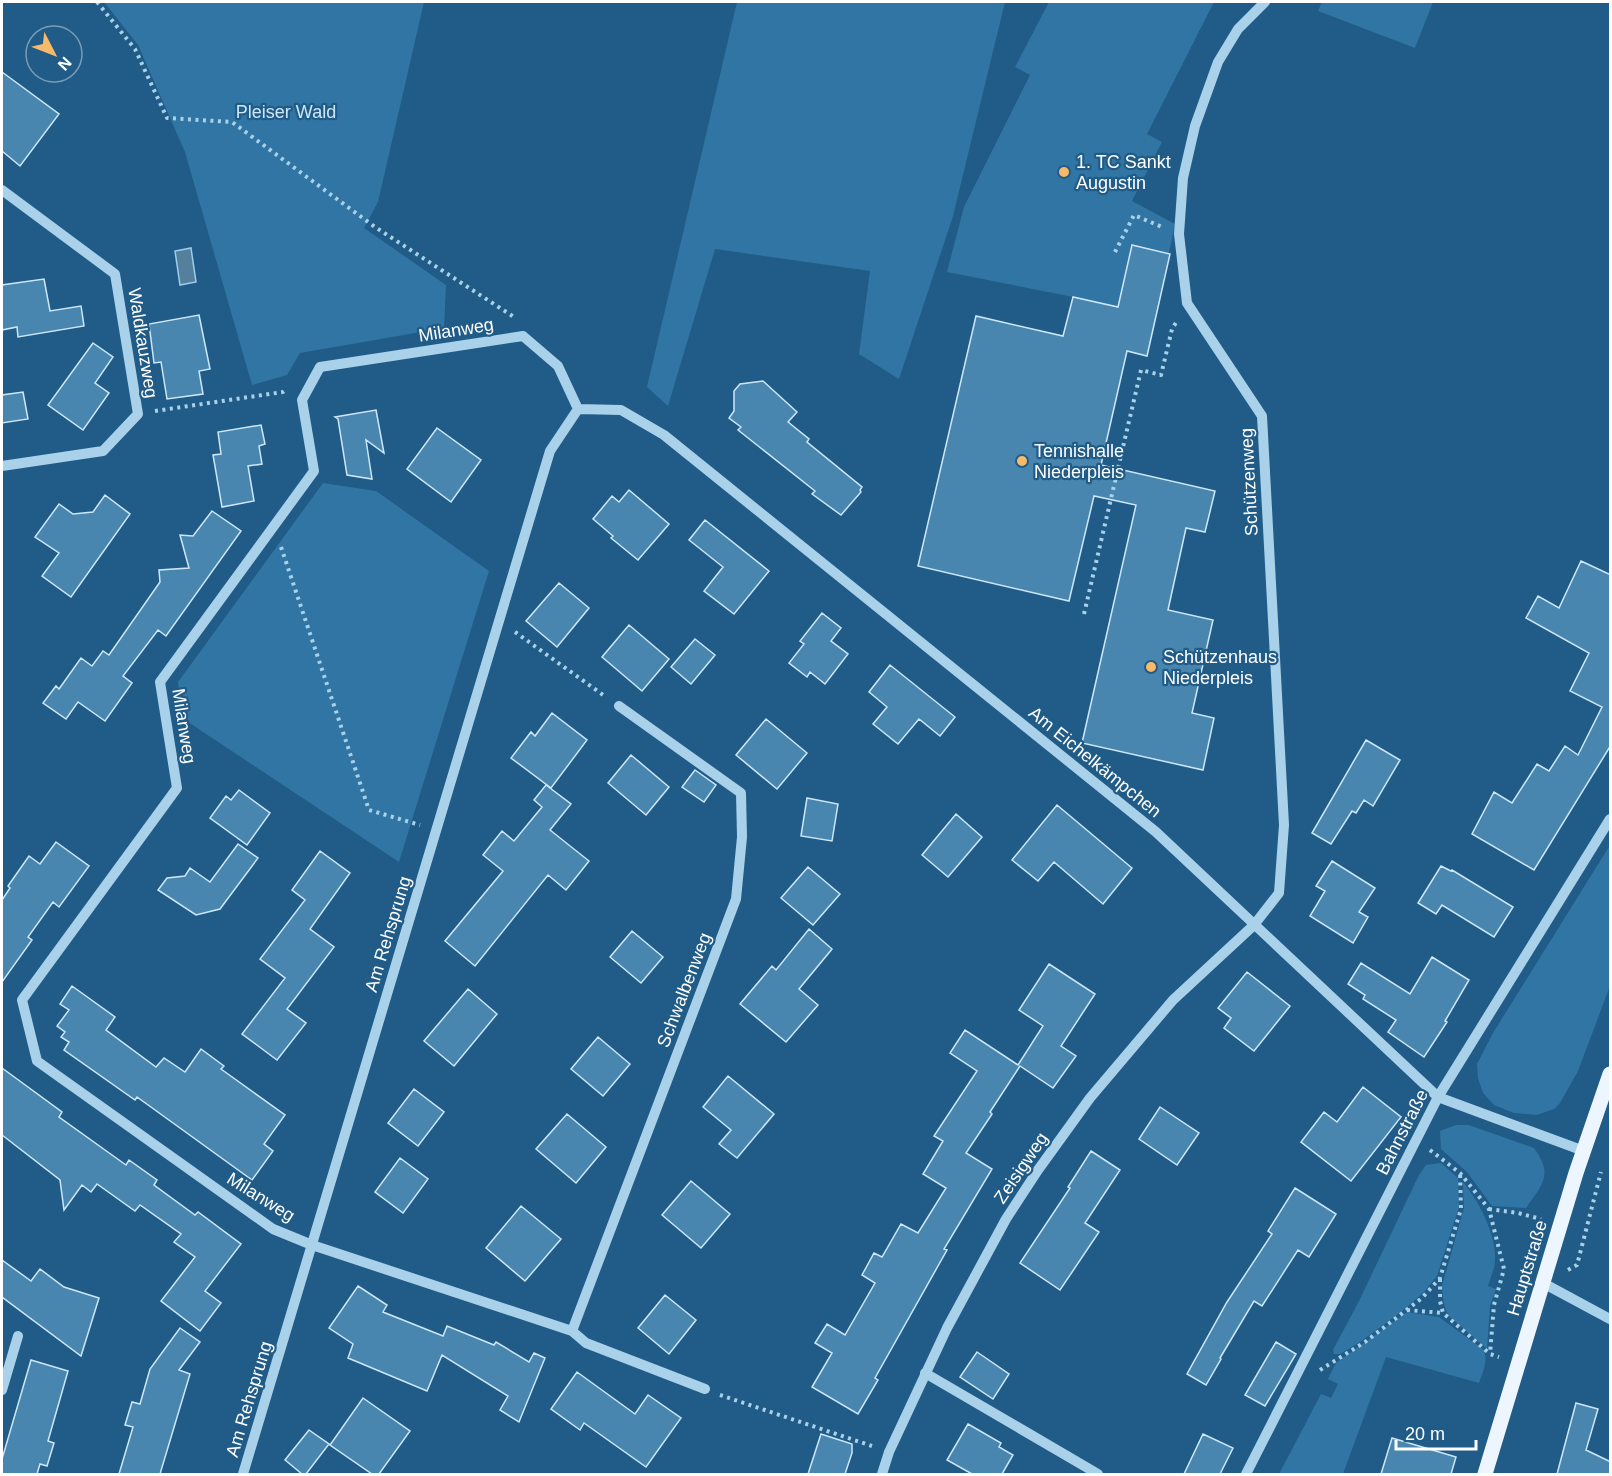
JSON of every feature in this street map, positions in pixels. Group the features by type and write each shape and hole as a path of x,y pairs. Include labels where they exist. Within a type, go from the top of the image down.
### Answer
{"main road":[{"name":"Hauptstraße","path":"1485,1474 1561,1224 1611,1074"}],"street":[{"name":"Schützenweg","path":"1254,925 1279,893 1284,825 1262,416 1187,303 1179,234 1183,178 1195,126 1218,62 1238,29 1266,2"},
{"name":"Waldkauzweg","path":"2,190 115,274 138,414 103,451 2,466"},
{"name":"Milanweg","path":"312,1245 273,1229 37,1061 22,1000 177,788 160,682 314,471 302,400 320,367 523,336 558,366 578,409"},
{"name":"Am Eichelkämpchen","path":"578,409 621,410 664,435 1156,832 1438,1097 1584,1151"},
{"name":"Am Rehsprung","path":"243,1474 550,451 578,409"},
{"name":"Schwalbenweg","path":"572,1331 736,899 742,837 741,793 619,706"},
{"name":"Bahnstraße","path":"1246,1474 1438,1097 1611,819"},
{"name":"Zeisigweg","path":"882,1474 925,1372 1006,1219 1038,1170 1090,1098 1173,1000 1254,925"},
{"path":"312,1245 572,1331 586,1343 705,1389"},
{"path":"1543,1283 1611,1319"},
{"path":"2,1390 18,1336"},
{"path":"925,1372 1098,1474"}],"path":[{"path":"98,2 135,49 167,118 232,122 375,227 522,323"},
{"path":"1115,252 1134,215 1179,234"},
{"path":"1084,614 1141,370 1161,375 1172,329 1187,303"},
{"name":"Waldkauzweg","path":"138,414 283,392 320,367"},
{"path":"274,526 369,810 437,830"},
{"path":"500,622 619,706"},
{"path":"1415,1142 1438,1155 1460,1173 1489,1209 1504,1269 1494,1305 1490,1354"},
{"path":"1460,1173 1461,1209 1440,1278 1440,1301 1443,1313 1490,1354 1519,1362"},
{"path":"1489,1209 1518,1213 1561,1224"},
{"path":"1290,1389 1365,1342 1422,1298 1440,1278"},
{"path":"1407,1310 1443,1313"},
{"path":"705,1389 890,1452"}],"green space":[{"name":"Pleiser Wald","path":"104,2 424,2 378,202 364,228 446,285 444,328 300,353 287,375 252,385 185,152 138,45"},
{"path":"737,2 1005,2 953,216 899,379 859,354 870,271 715,249 668,406 647,387"},
{"name":"1. TC Sankt Augustin","path":"1049,2 1214,2 1147,134 1162,142 1132,201 1175,224 1156,316 947,272 964,207 1030,75 1015,67"},
{"path":"1322,2 1433,2 1415,48 1318,11"},
{"path":"323,483 376,491 489,571 399,862 182,718 178,682"},
{"path":"1610,845 1610,986 1578,1071 1560,1103 1554,1109 1537,1115 1514,1113 1494,1105 1483,1093 1478,1078 1477,1064 1493,1033"},
{"path":"1456,1125 1469,1125 1534,1148 1543,1166 1544,1180 1526,1208 1492,1206 1467,1172 1441,1149 1440,1131"},
{"path":"1441,1163 1458,1178 1459,1207 1437,1276 1424,1292 1401,1312 1360,1342 1340,1354 1334,1354 1333,1350 1419,1175 1426,1165"},
{"path":"1463,1182 1482,1211 1494,1246 1494,1268 1488,1286 1496,1289 1490,1306 1487,1349 1449,1316 1443,1298 1442,1286 1464,1208"},
{"path":"1407,1312 1439,1317 1484,1350 1485,1362 1479,1383 1386,1357 1343,1474 1279,1474 1321,1394 1331,1398 1338,1384 1328,1379 1336,1363"}],"shaded area":[{"path":"191,248 196,282 180,285 175,251"}],"building":[{"path":"2,72 59,114 20,166 2,151"},
{"name":"Tennishalle Niederpleis","path":"1132,245 1170,254 1147,356 1127,351 1101,465 1215,491 1205,532 1186,528 1168,610 1213,620 1192,713 1214,718 1203,770 1082,743 1136,505 1094,496 1069,601 918,566 976,316 1063,336 1073,297 1118,307"},
{"path":"44,279 50,311 81,306 84,326 18,337 17,327 2,330 2,285"},
{"path":"199,315 210,369 199,371 203,394 167,399 161,362 154,363 149,324"},
{"path":"93,343 113,357 95,383 109,393 83,430 48,405"},
{"path":"763,381 797,412 788,422 809,439 807,442 862,487 861,492 841,515 812,494 815,491 738,430 741,427 729,418 734,411 734,391 740,384"},
{"path":"23,392 28,419 2,423 2,395"},
{"path":"376,410 384,453 366,440 372,479 347,475 338,419 335,417"},
{"path":"261,425 265,444 259,446 262,464 248,466 254,501 222,507 213,455 221,454 218,432"},
{"path":"437,428 481,460 451,502 407,469"},
{"path":"629,490 669,524 638,560 611,538 613,536 593,519 612,496 619,502"},
{"path":"105,495 130,514 71,597 42,576 59,553 35,537 59,504 73,514 93,512"},
{"path":"212,511 241,531 166,636 158,630 123,676 132,683 105,721 78,702 66,719 43,703 56,686 59,689 81,658 92,666 103,651 109,655 160,582 159,570 189,568 180,535 193,536"},
{"path":"705,520 769,571 734,614 704,591 723,567 689,540"},
{"path":"1581,561 1611,575 1611,745 1534,870 1472,834 1494,792 1512,803 1537,764 1549,771 1565,746 1578,755 1602,707 1570,691 1589,653 1526,618 1538,596 1559,608"},
{"path":"559,583 589,608 557,647 526,621"},
{"path":"822,613 841,628 831,641 848,654 825,684 810,672 807,677 789,663 804,644 800,641"},
{"path":"629,625 669,659 642,691 602,657"},
{"path":"695,639 715,655 691,684 671,667"},
{"path":"890,665 955,717 940,736 919,719 898,744 873,724 887,707 869,692"},
{"path":"552,713 587,740 551,788 511,758 531,732 535,736"},
{"path":"766,719 807,753 777,789 736,755"},
{"path":"1366,740 1400,760 1373,806 1364,800 1356,813 1352,811 1331,844 1312,833"},
{"path":"631,755 669,787 646,815 608,783"},
{"path":"695,770 716,785 704,802 682,787"},
{"path":"546,785 571,804 550,830 589,861 566,890 548,875 475,966 445,941 503,871 483,855 502,831 514,841 542,807 534,800"},
{"path":"239,790 270,813 247,845 210,818 226,796 231,800"},
{"path":"807,798 838,804 832,841 801,836"},
{"path":"1057,805 1132,868 1103,904 1054,862 1038,881 1012,860"},
{"path":"956,814 982,837 948,877 922,855"},
{"path":"56,842 89,866 59,907 53,902 28,937 32,940 2,982 2,900 10,888 8,886 29,856 40,864"},
{"path":"238,844 258,858 220,909 196,915 158,890 167,878 185,876 190,868 210,882"},
{"path":"320,851 350,873 310,929 334,947 287,1009 306,1023 277,1060 242,1034 285,978 260,959 305,900 292,890"},
{"path":"1332,861 1375,888 1359,912 1368,917 1353,943 1310,916 1325,891 1316,886"},
{"path":"1441,866 1452,870 1513,907 1494,937 1442,905 1436,914 1418,903"},
{"path":"808,867 840,894 813,925 781,898"},
{"path":"809,929 832,949 799,989 818,1005 786,1042 740,1004 772,966 776,970"},
{"path":"632,931 663,957 641,983 610,957"},
{"path":"1432,957 1469,980 1445,1021 1447,1022 1424,1057 1388,1032 1396,1020 1363,999 1365,995 1348,984 1361,963 1410,994"},
{"path":"1049,964 1095,994 1061,1046 1076,1056 1053,1088 1020,1066 990,1112 992,1114 966,1153 992,1169 944,1249 947,1250 875,1378 878,1380 858,1414 812,1387 832,1353 815,1343 827,1324 845,1335 875,1283 862,1275 874,1253 882,1257 901,1224 918,1233 946,1188 923,1174 943,1141 934,1136 977,1071 950,1053 965,1030 1018,1065 1043,1026 1019,1010"},
{"path":"1247,972 1290,1006 1254,1051 1224,1028 1231,1018 1218,1008"},
{"path":"72,986 115,1017 106,1030 156,1067 164,1058 185,1072 201,1049 224,1066 221,1069 285,1115 264,1144 273,1151 252,1180 137,1097 135,1100 64,1050 69,1042 61,1037 65,1032 57,1026 69,1010 60,1004"},
{"path":"468,989 497,1014 454,1066 424,1041"},
{"path":"598,1037 630,1064 603,1096 571,1069"},
{"path":"2,1068 62,1112 59,1117 126,1165 129,1160 157,1180 154,1185 195,1215 198,1212 241,1244 205,1291 221,1303 200,1331 161,1301 195,1257 174,1242 181,1234 140,1205 135,1211 97,1184 91,1192 82,1185 64,1210 60,1180 2,1135"},
{"path":"728,1076 774,1114 737,1158 719,1144 731,1130 703,1107"},
{"path":"1363,1087 1401,1117 1351,1181 1301,1142 1324,1112 1337,1122"},
{"path":"414,1089 444,1112 418,1146 388,1123"},
{"path":"1160,1107 1199,1133 1177,1165 1139,1139"},
{"path":"567,1114 606,1147 576,1183 536,1149"},
{"path":"1091,1151 1120,1170 1085,1223 1099,1232 1060,1290 1020,1263 1070,1188 1068,1187"},
{"path":"400,1158 428,1179 403,1213 375,1192"},
{"path":"691,1181 730,1214 701,1248 662,1215"},
{"path":"1295,1188 1336,1214 1309,1257 1298,1250 1262,1306 1254,1301 1206,1385 1187,1374 1227,1302 1272,1234 1268,1231"},
{"path":"521,1206 561,1239 525,1281 486,1248"},
{"path":"2,1260 31,1281 40,1269 64,1287 99,1298 81,1356 2,1297"},
{"path":"358,1286 387,1305 383,1312 443,1336 447,1326 494,1345 496,1342 529,1362 534,1353 545,1358 519,1422 500,1410 508,1396 442,1355 427,1391 348,1358 353,1344 329,1328"},
{"path":"665,1295 696,1320 669,1354 638,1328"},
{"path":"180,1328 200,1342 179,1370 190,1374 160,1474 119,1474 133,1427 125,1425 132,1402 140,1404 150,1369"},
{"path":"1276,1342 1296,1354 1265,1406 1245,1395"},
{"path":"977,1352 1009,1374 993,1399 960,1377"},
{"path":"31,1360 68,1371 48,1441 54,1443 47,1466 40,1464 37,1474 2,1474 2,1459"},
{"path":"577,1372 635,1414 648,1395 681,1418 646,1467 584,1423 580,1430 551,1409"},
{"path":"363,1398 410,1431 379,1474 372,1474 330,1445"},
{"path":"1576,1403 1598,1409 1586,1450 1611,1462 1611,1474 1557,1474"},
{"path":"968,1424 1001,1443 999,1447 1013,1455 1002,1474 972,1474 947,1460"},
{"path":"309,1430 329,1444 306,1474 302,1474 285,1460"},
{"path":"821,1434 852,1444 852,1453 845,1474 808,1474"},
{"path":"1203,1434 1233,1448 1220,1474 1184,1474"},
{"path":"1392,1438 1456,1457 1451,1474 1381,1474"}],"place":[{"name":"1. TC Sankt Augustin","path":"1064,172"},
{"name":"Tennishalle Niederpleis","path":"1022,461"},
{"name":"Schützenhaus Niederpleis","path":"1151,667"}]}
